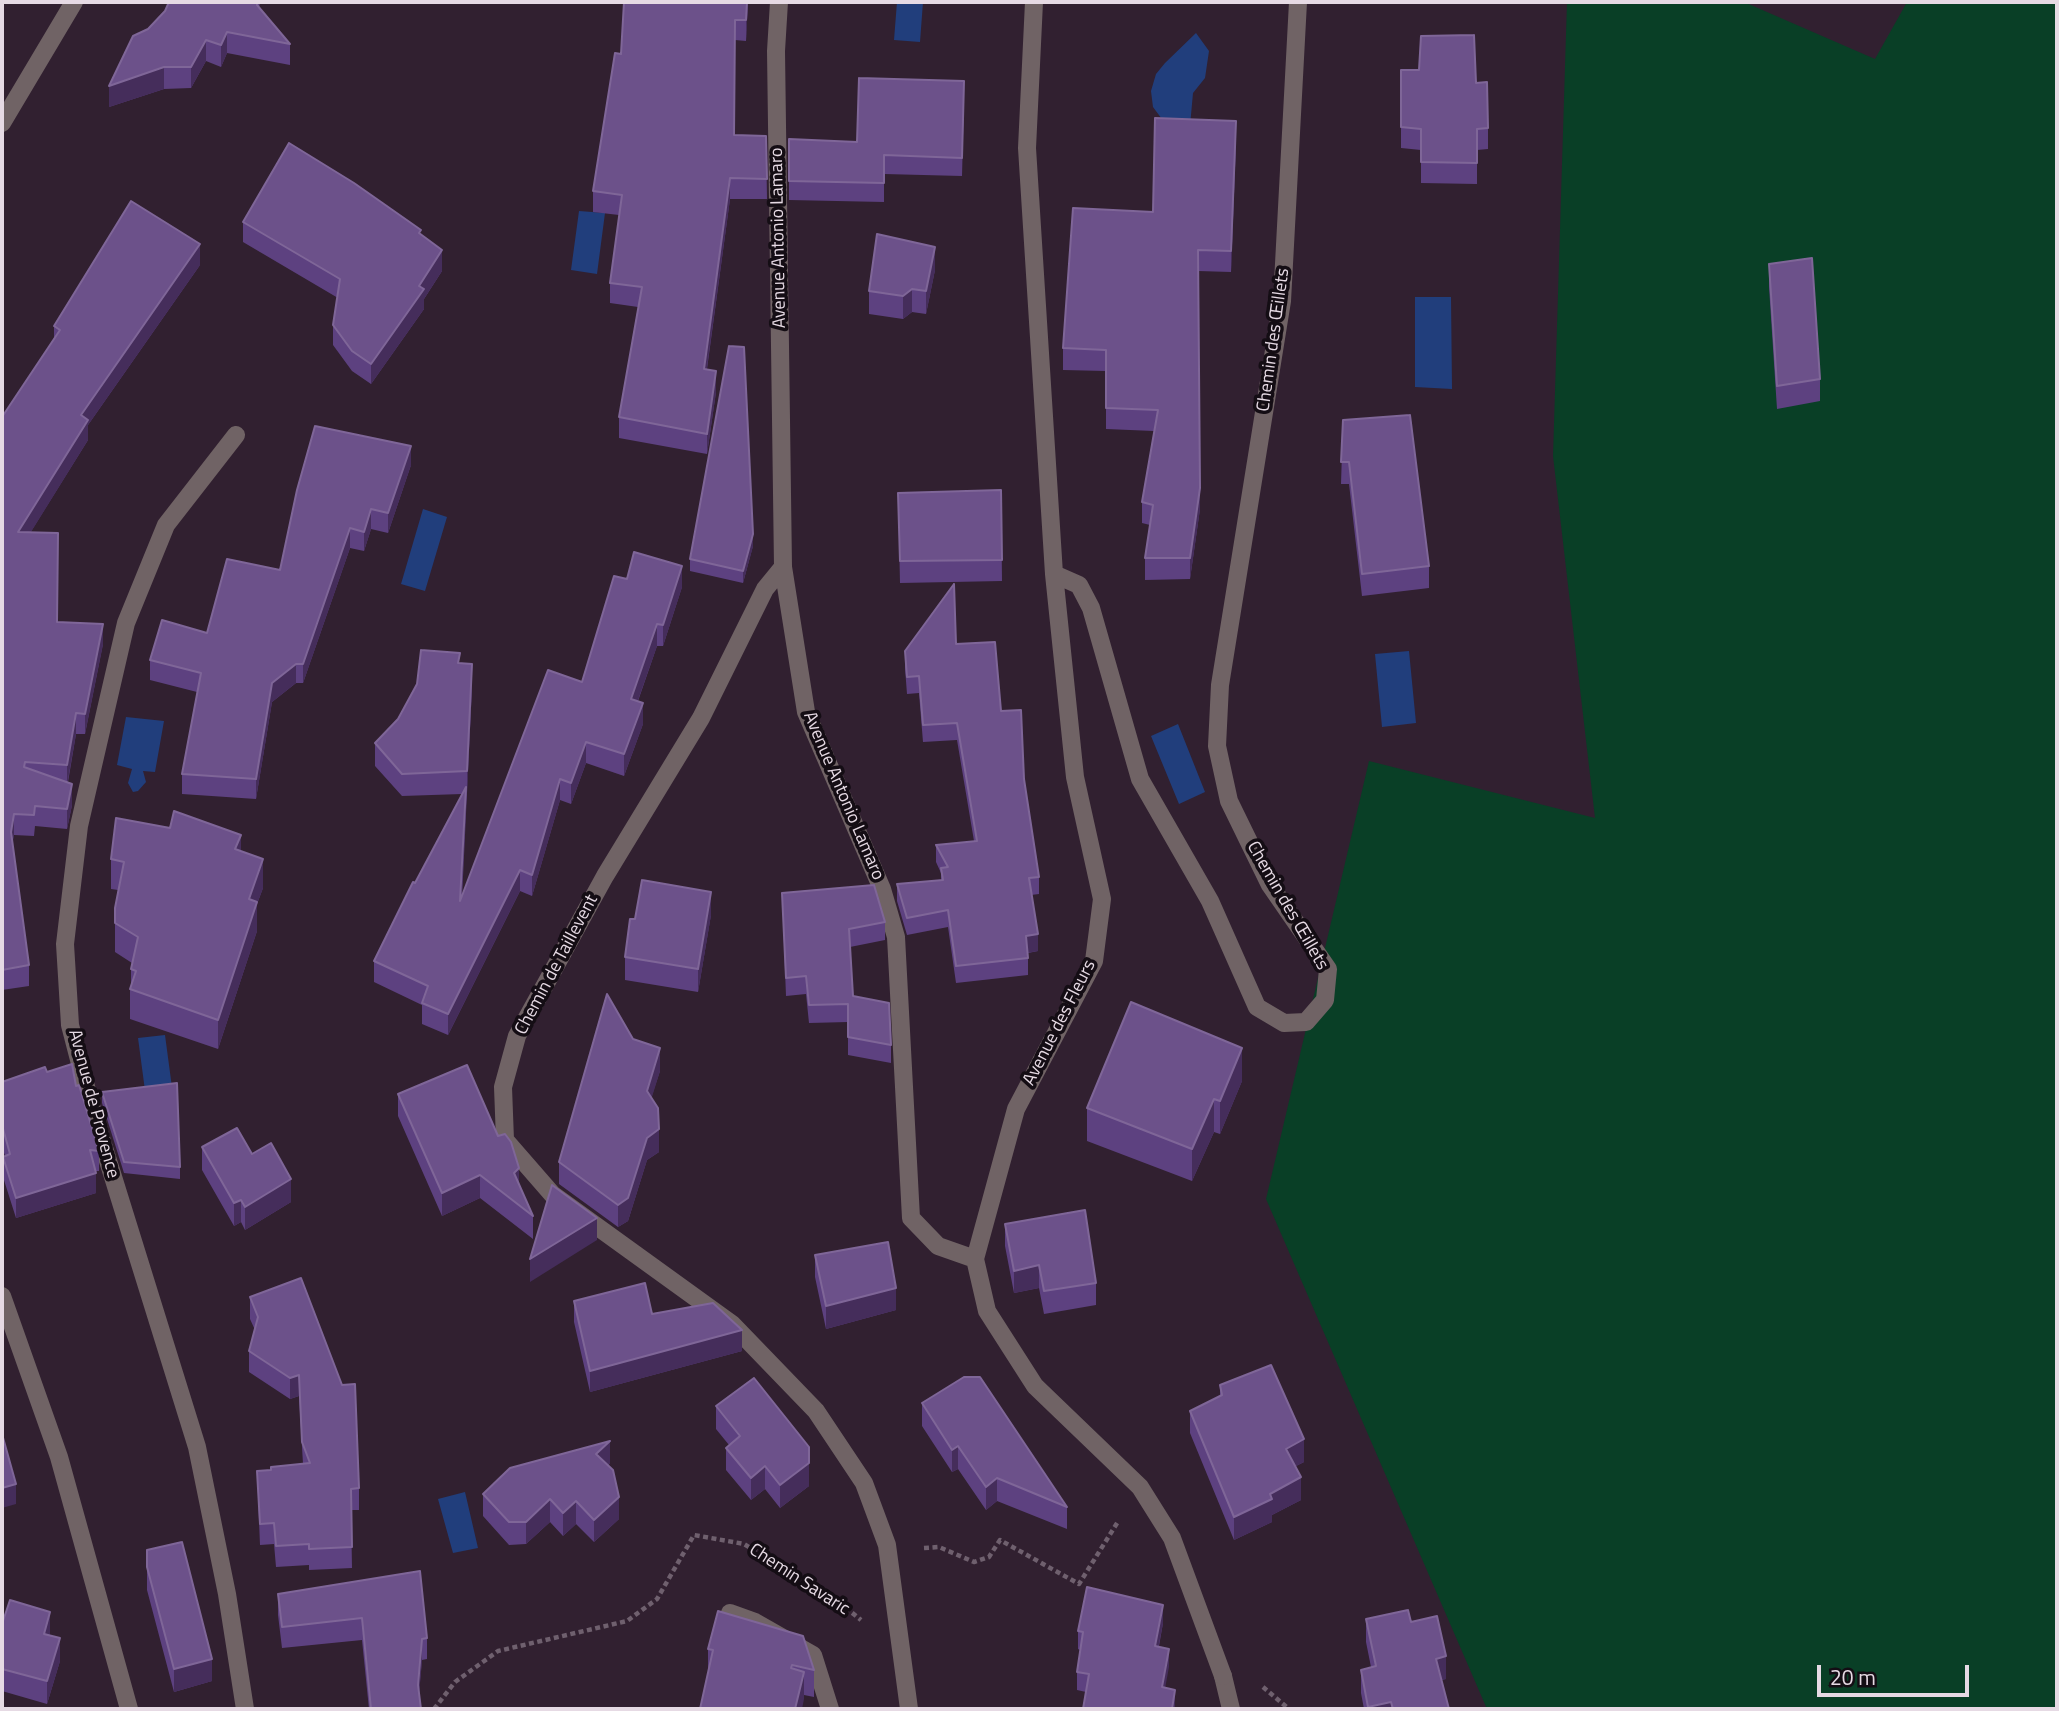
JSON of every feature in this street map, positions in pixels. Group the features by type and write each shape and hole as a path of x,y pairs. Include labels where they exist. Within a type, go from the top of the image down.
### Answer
{"street":[{"path":"2,123 74,2"},
{"name":"Avenue Antonio Lamaro","path":"779,2 776,51 783,567 806,712 882,889 895,937 911,1218 938,1246 975,1259"},
{"name":"Avenue des Fleurs","path":"975,1259 1016,1109 1094,961 1102,899 1075,777 1054,574 1027,148 1034,2"},
{"name":"Chemin des Œillets","path":"1054,574 1079,586 1091,608 1140,779 1210,901 1257,1006 1284,1023 1306,1023 1325,1000 1328,970 1270,885 1229,801 1217,746 1220,685 1282,301 1298,2"},
{"name":"Avenue de Provence","path":"236,436 166,525 126,623 79,826 65,944 71,1025 91,1106 197,1447 227,1594 245,1709"},
{"name":"Chemin de Taillevent","path":"783,567 765,589 701,718 605,876 517,1036 503,1087 505,1140 552,1194 732,1324 816,1412 864,1483 887,1545 909,1709"},
{"path":"975,1259 987,1311 1035,1385 1140,1487 1172,1538 1223,1676 1231,1709"},
{"path":"2,1296 58,1457 129,1709"},
{"path":"730,1613 755,1622 813,1655 830,1709"}],"path":[{"path":"920,1559 924,1547 939,1546 974,1562 989,1557 1000,1540 1079,1584 1140,1487"},
{"name":"Chemin Savaric","path":"434,1709 455,1682 498,1651 627,1621 657,1599 694,1535 744,1544 835,1600 876,1633 898,1618"}],"green space":[{"path":"1567,2 1744,2 1875,59 1907,2 2057,2 2057,1709 1487,1709 1266,1199 1369,761 1595,818 1553,456"}],"water":[{"path":"897,2 923,2 920,42 894,40"},
{"path":"1196,33 1209,51 1205,78 1193,93 1190,126 1176,138 1153,107 1151,91 1156,74"},
{"path":"579,211 605,213 597,274 571,270"},
{"path":"1415,297 1451,297 1452,389 1415,387"},
{"path":"423,509 447,517 425,591 401,584"},
{"path":"1409,651 1416,723 1382,727 1375,654"},
{"path":"126,717 164,721 155,772 143,771 146,782 138,791 133,792 128,783 132,769 117,765"},
{"path":"1178,724 1205,792 1179,804 1151,736"},
{"path":"165,1035 173,1095 146,1098 138,1038"},
{"path":"465,1492 478,1548 453,1553 438,1499"}],"building":[{"path":"169,2 257,2 290,44 227,32 221,45 206,40 191,67 164,67 109,86 133,36 148,29 165,11"},
{"path":"624,2 747,2 746,20 735,20 734,135 766,136 767,179 730,178 704,369 716,371 707,434 619,417 642,287 610,283 622,195 593,191 615,53 621,54"},
{"path":"1474,35 1476,83 1487,82 1488,128 1477,129 1477,163 1421,162 1421,129 1401,127 1401,70 1419,70 1421,36"},
{"path":"859,78 964,81 962,158 884,155 884,183 789,181 789,139 857,142"},
{"path":"1155,118 1236,121 1231,251 1198,250 1200,488 1190,558 1145,558 1153,505 1142,502 1158,410 1106,408 1106,350 1063,348 1073,208 1153,212"},
{"path":"289,143 354,183 421,230 419,233 442,250 419,286 424,289 371,364 352,351 333,325 340,279 243,222"},
{"path":"131,201 200,244 81,415 88,420 18,532 58,533 57,622 103,624 85,714 76,713 67,765 25,762 24,767 72,784 67,809 35,806 34,815 14,814 11,832 29,965 2,970 2,417 60,330 54,326"},
{"path":"877,234 935,247 926,291 912,289 903,296 869,291"},
{"path":"1812,258 1820,379 1777,386 1769,264"},
{"path":"729,346 744,347 753,534 743,571 690,559"},
{"path":"1410,415 1429,566 1362,574 1349,462 1341,462 1343,420"},
{"path":"315,426 411,446 388,513 371,509 364,532 350,528 303,664 296,664 272,683 256,779 182,774 201,673 150,660 162,620 207,633 227,559 280,570 297,490"},
{"path":"1001,490 1002,560 900,561 898,493"},
{"path":"634,552 682,566 663,625 657,624 631,699 643,703 624,754 586,742 571,783 560,779 532,875 520,870 448,1014 422,1003 428,986 374,961 413,882 415,883 466,787 460,901 548,670 582,682 614,576 627,579"},
{"path":"954,584 956,644 995,642 1001,711 1021,710 1024,779 1039,877 1029,878 1038,934 1026,936 1028,958 956,966 948,910 907,918 897,884 943,880 941,868 948,867 936,845 977,841 957,723 923,725 919,676 907,677 905,651"},
{"path":"421,650 460,653 458,663 472,664 467,771 402,774 375,743 398,719 417,684"},
{"path":"174,811 241,835 235,849 263,859 249,899 257,902 218,1020 130,989 136,971 131,969 138,937 115,923 115,908 124,862 111,859 116,818 170,828"},
{"path":"642,880 711,892 698,969 625,957 630,919 635,919"},
{"path":"874,885 885,922 849,929 853,996 889,1003 891,1045 848,1037 848,1004 809,1005 806,976 786,978 782,893"},
{"path":"607,994 633,1039 660,1048 647,1091 658,1108 659,1129 647,1138 628,1198 618,1205 559,1162"},
{"path":"1131,1002 1242,1048 1220,1101 1214,1099 1192,1149 1087,1108"},
{"path":"72,1064 76,1086 79,1085 99,1151 90,1150 96,1173 16,1198 3,1157 10,1154 2,1125 2,1082 45,1067 47,1072"},
{"path":"467,1065 498,1136 505,1134 511,1142 519,1168 514,1173 533,1216 480,1175 442,1193 398,1094"},
{"path":"177,1083 180,1167 124,1162 102,1092"},
{"path":"237,1128 252,1154 271,1143 291,1179 245,1207 241,1200 234,1203 202,1147"},
{"path":"552,1185 597,1218 530,1259"},
{"path":"1085,1210 1096,1283 1044,1291 1039,1265 1014,1271 1005,1224"},
{"path":"888,1242 896,1288 826,1306 815,1255"},
{"path":"301,1278 342,1385 355,1384 359,1488 351,1489 352,1547 309,1549 309,1544 276,1546 274,1523 260,1524 257,1471 310,1463 302,1442 299,1375 290,1378 249,1351 258,1317 250,1297"},
{"path":"645,1283 652,1314 713,1303 742,1330 590,1371 574,1301"},
{"path":"1271,1365 1304,1439 1286,1449 1301,1477 1270,1494 1272,1499 1234,1517 1190,1411 1222,1395 1220,1385"},
{"path":"964,1377 980,1377 1067,1507 997,1478 986,1487 958,1446 952,1450 922,1403"},
{"path":"754,1378 809,1447 809,1463 780,1485 765,1466 751,1478 726,1448 740,1436 716,1406"},
{"path":"2,1434 16,1484 2,1488"},
{"path":"610,1441 596,1454 613,1470 619,1497 594,1520 576,1501 563,1513 550,1499 526,1522 509,1522 483,1494 510,1468"},
{"path":"182,1542 212,1659 174,1669 147,1567 147,1550"},
{"path":"420,1571 427,1638 422,1639 418,1685 421,1709 371,1709 362,1618 282,1627 278,1594"},
{"path":"1087,1587 1163,1605 1155,1646 1169,1649 1162,1687 1175,1690 1172,1709 1083,1709 1089,1674 1077,1672 1083,1632 1078,1631"},
{"path":"10,1600 50,1612 44,1634 60,1638 47,1681 2,1669 2,1621"},
{"path":"1408,1610 1411,1622 1437,1616 1446,1656 1436,1659 1449,1709 1393,1709 1391,1702 1368,1707 1361,1670 1376,1666 1366,1619"},
{"path":"718,1611 803,1636 814,1670 792,1665 791,1668 804,1672 795,1709 700,1709 713,1650 708,1649"}]}
